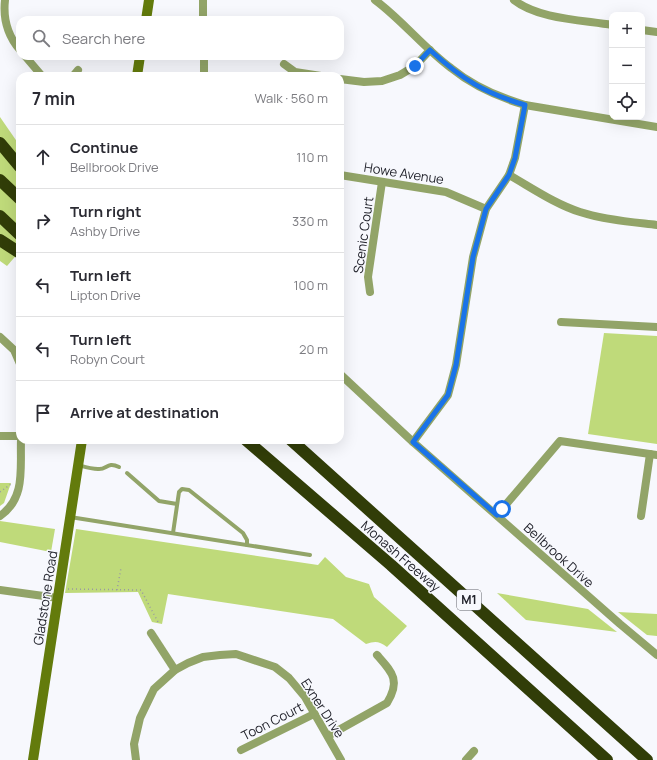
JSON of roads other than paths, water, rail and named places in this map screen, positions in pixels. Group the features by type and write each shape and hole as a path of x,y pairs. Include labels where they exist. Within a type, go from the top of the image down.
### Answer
{"highway":[{"path":"0,143 16,162"},
{"path":"0,180 16,195"},
{"path":"0,216 16,231"},
{"path":"0,240 16,250"},
{"name":"Monash Freeway","path":"251,444 391,565 608,760"},
{"name":"Monash Freeway","path":"295,444 647,760"}],"main road":[{"path":"147,16 149,0"},
{"path":"138,72 139,60"},
{"name":"Gladstone Road","path":"33,760 81,444"}],"street":[{"path":"5,0 4,13 7,27 16,44"},
{"path":"203,0 204,16"},
{"path":"376,0 450,68 471,83 505,99 525,105 657,127"},
{"path":"514,0 521,5 544,14 609,25"},
{"path":"645,30 657,32"},
{"path":"344,80 364,82 382,81 400,75 415,66 430,50"},
{"path":"28,60 39,72"},
{"path":"204,60 204,72"},
{"path":"284,64 295,72"},
{"path":"413,442 448,395 456,365 473,257 486,209 509,175 515,158 525,105"},
{"path":"509,175 554,201 581,212 613,219 657,225"},
{"name":"Howe Avenue","path":"344,176 446,192 486,209"},
{"name":"Scenic Court","path":"370,292 368,277 382,182"},
{"path":"561,322 657,327"},
{"path":"0,337 14,350 16,355"},
{"name":"Bellbrook Drive","path":"344,378 413,442 657,655"},
{"path":"0,436 16,436"},
{"path":"497,515 560,441 654,454 641,516"},
{"path":"0,516 14,502 19,493 21,444"},
{"path":"0,590 58,598"},
{"path":"151,633 175,670"},
{"name":"Exner Drive","path":"136,760 134,744 140,718 154,689 175,670 188,663 203,657 220,654 236,654 275,667 280,671 293,683 305,698 341,760"},
{"path":"328,736 387,703 391,696 394,680 392,672 376,655"},
{"name":"Toon Court","path":"241,750 314,714"},
{"path":"466,760 474,751"}],"lane":[{"path":"78,465 99,469 108,464 113,464 119,467"},
{"path":"127,473 159,501 177,504"},
{"path":"173,533 177,504 180,490 182,488 188,490 243,533 247,540 247,545"},
{"path":"70,517 310,555"}]}
